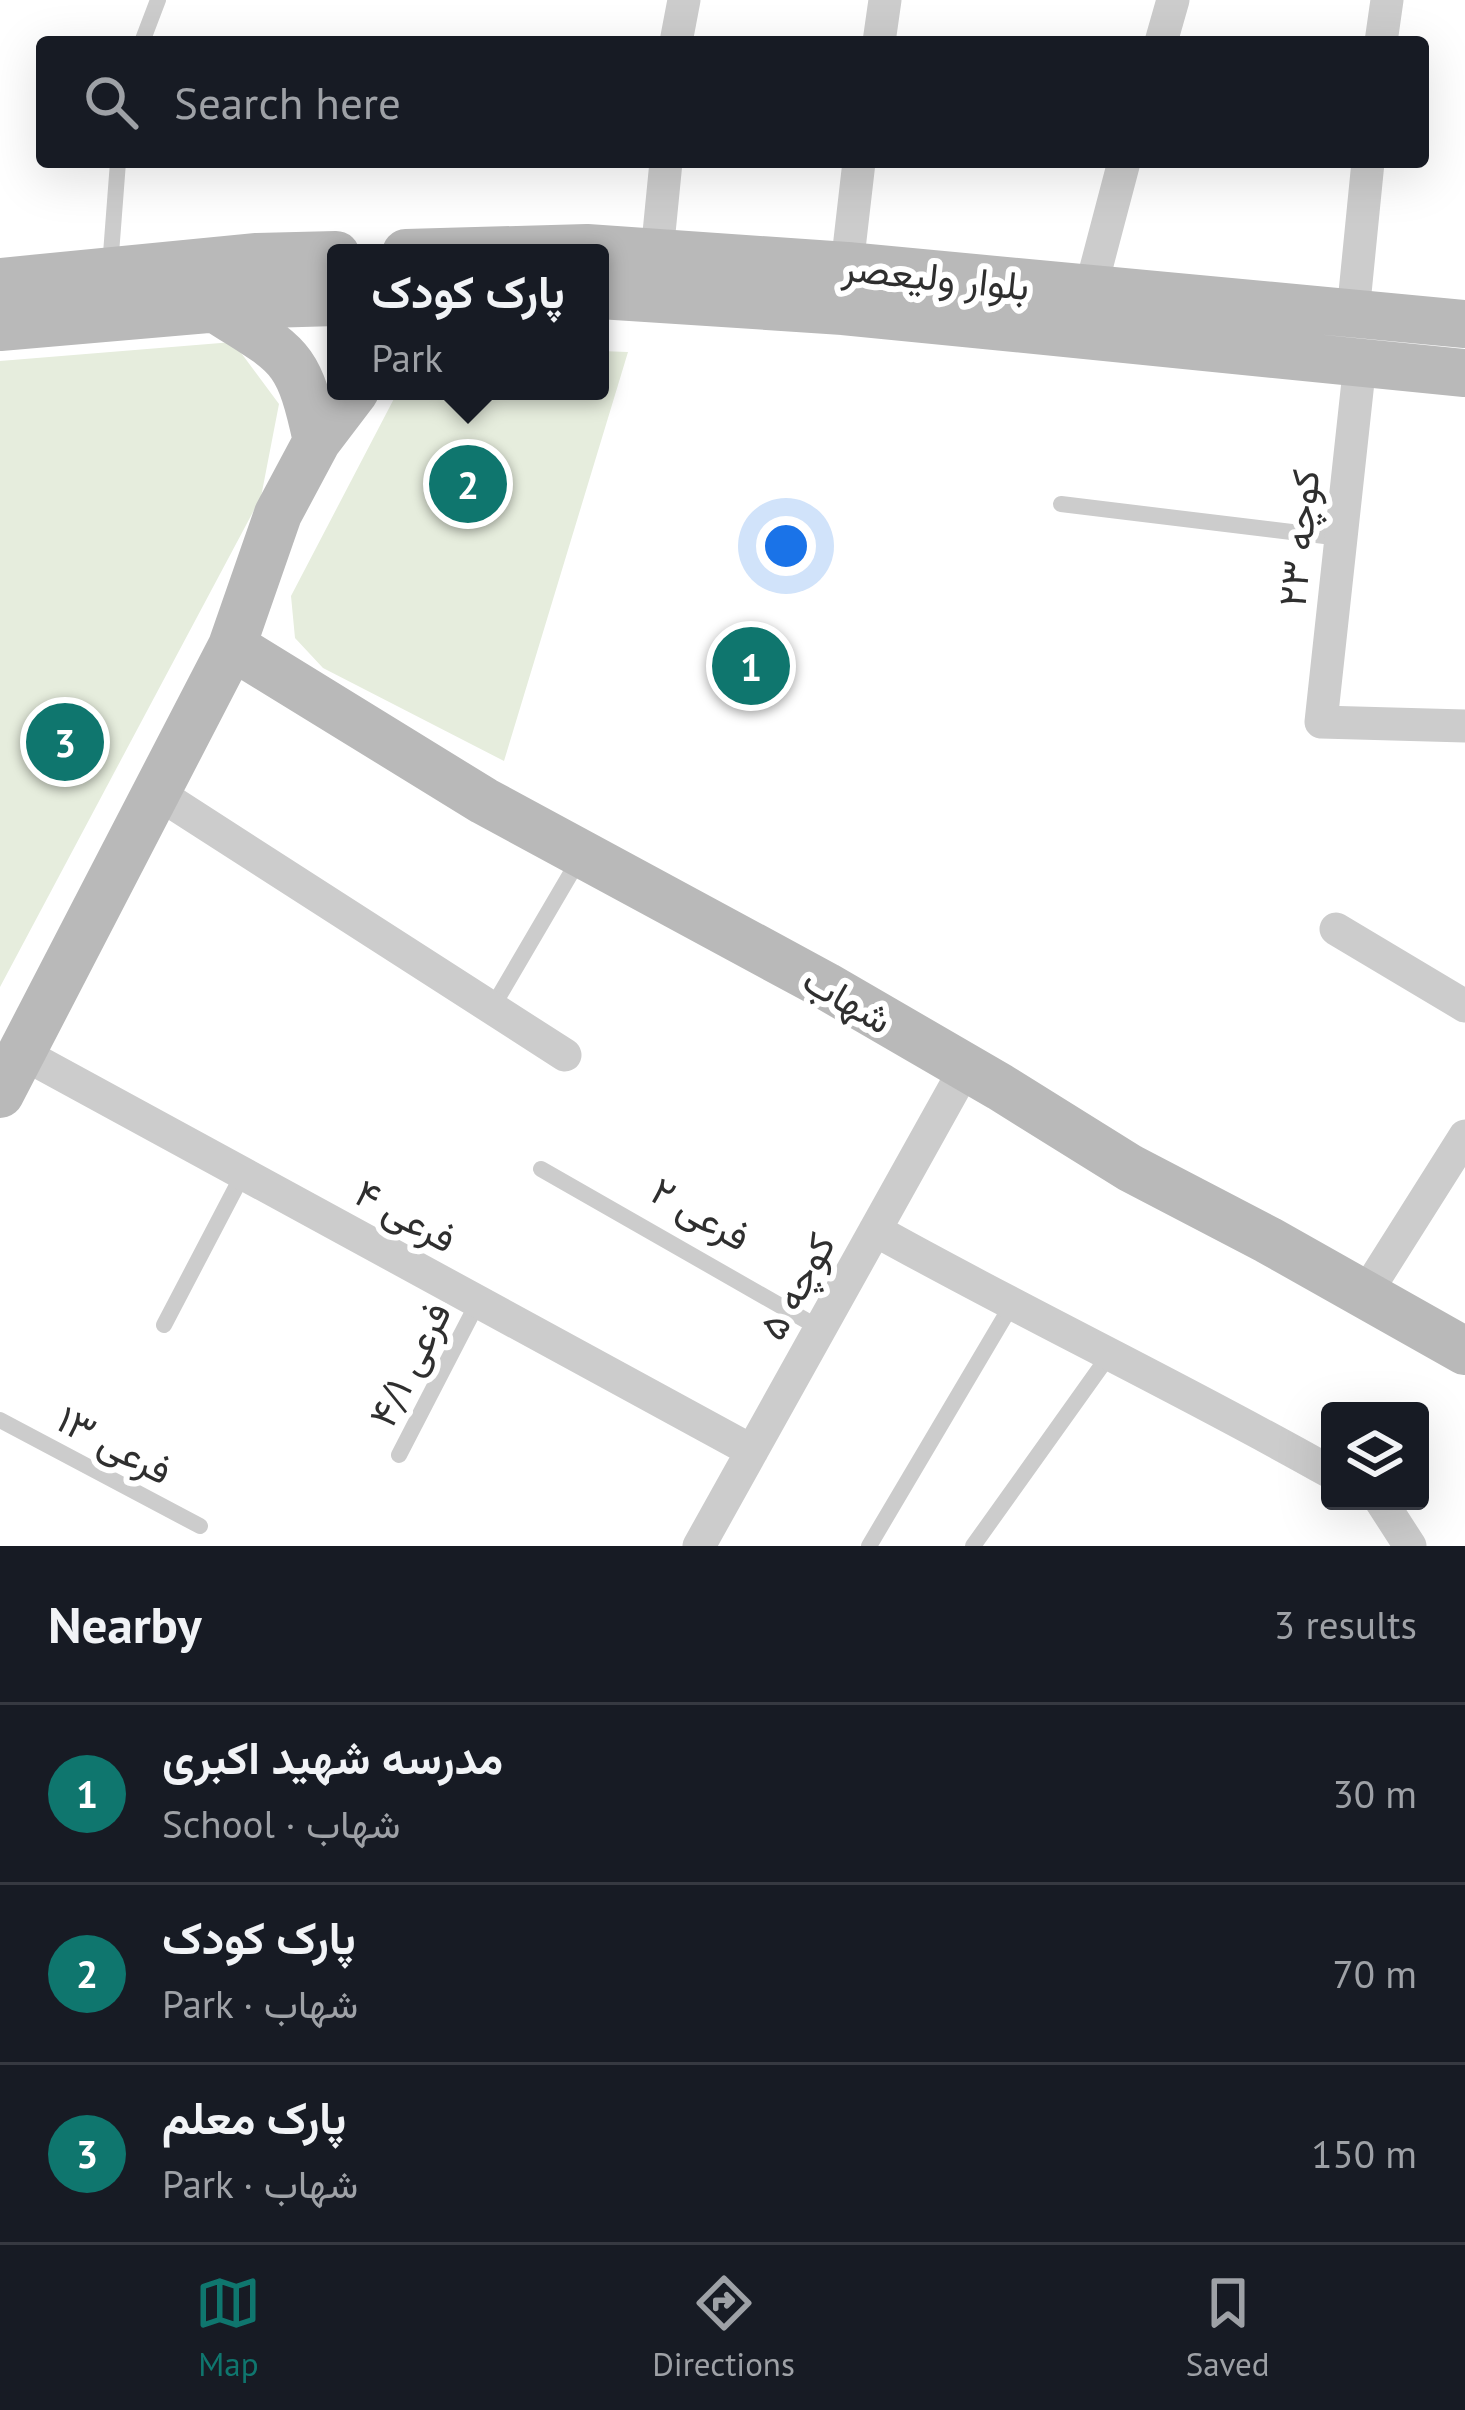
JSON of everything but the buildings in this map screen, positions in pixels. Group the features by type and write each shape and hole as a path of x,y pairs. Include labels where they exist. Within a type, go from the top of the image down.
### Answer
{"main road":[{"name":"بلوار ولیعصر","path":"609,250 847,266 1465,324"},
{"path":"0,282 257,257 327,255"},
{"name":"بلوار ولیعصر","path":"609,296 843,311 1465,373"},
{"path":"0,327 327,303"},
{"path":"215,309 287,354 306,387 317,441"},
{"path":"10,1073 232,646 278,514 317,441 348,400"},
{"name":"شهاب","path":"232,646 484,801 826,986 1130,1168 1465,1351"}],"street":[{"path":"677,36 684,0"},
{"path":"880,36 885,0"},
{"path":"1162,36 1173,0"},
{"path":"1383,36 1388,0"},
{"path":"657,253 665,168"},
{"path":"847,266 858,168"},
{"path":"1090,291 1122,168"},
{"path":"1353,314 1367,168"},
{"name":"کوچه ۲۳","path":"1360,363 1321,722 1465,726"},
{"path":"156,792 565,1055"},
{"path":"1336,929 1465,1006"},
{"name":"کوچه ۵","path":"699,1546 966,1067"},
{"name":"فرعی ۴","path":"10,1073 243,1174 752,1451"},
{"path":"1364,1296 1465,1136"},
{"path":"875,1230 1321,1467"},
{"path":"1387,1510 1410,1546"}],"lane":[{"path":"144,36 158,0"},
{"path":"109,274 118,168"},
{"path":"1061,504 1341,538"},
{"path":"492,1008 582,855"},
{"name":"فرعی ۲","path":"541,1169 820,1329"},
{"path":"164,1324 243,1174"},
{"name":"فرعی ۴/۱","path":"399,1455 478,1302"},
{"path":"868,1546 1011,1306"},
{"path":"973,1546 1110,1354"},
{"name":"فرعی ۱۳","path":"0,1420 200,1526"}],"green space":[{"path":"233,342 279,404 261,497 0,987 0,361"},
{"path":"609,351 628,352 504,761 323,668 295,638 291,596 393,400 609,400"}],"place":[{"name":"پارک کودک","path":"468,484"},
{"name":"مدرسه شهید اکبری","path":"751,666"},
{"name":"پارک معلم","path":"65,742"}]}
